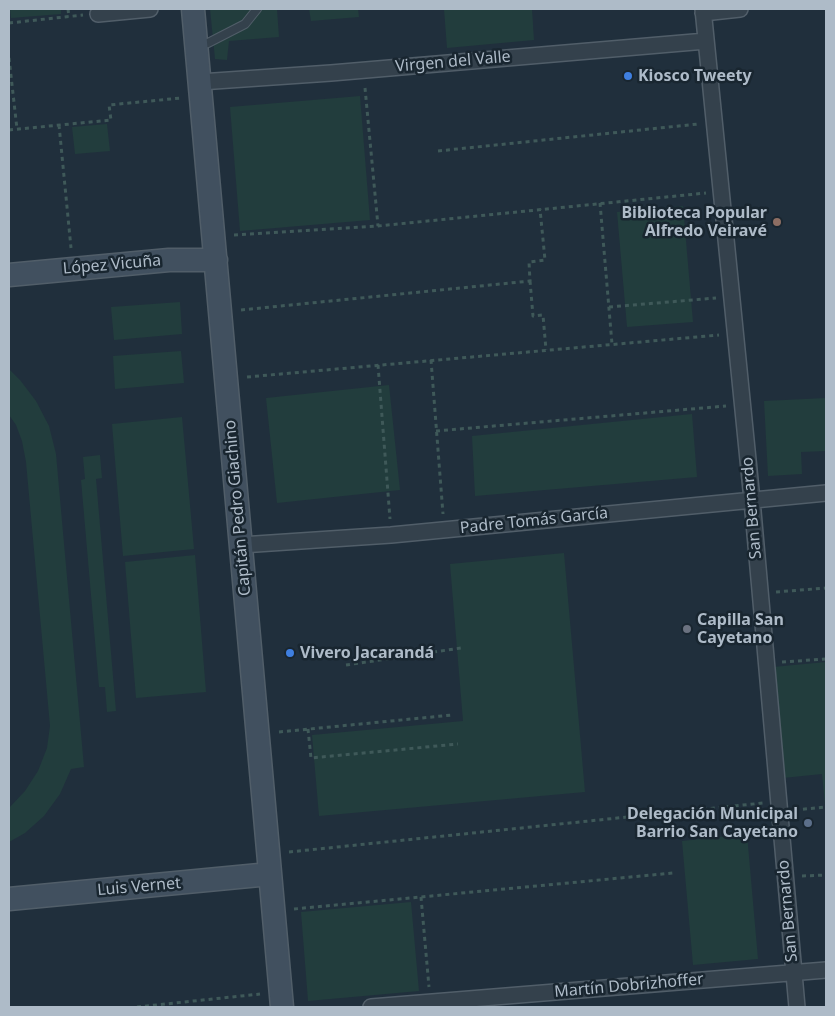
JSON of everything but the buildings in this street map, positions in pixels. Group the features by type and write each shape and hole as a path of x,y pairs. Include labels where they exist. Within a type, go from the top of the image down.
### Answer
{"street":[{"path":"98,14 150,9"},
{"name":"Capitán Pedro Giachino","path":"193,9 281,1000"},
{"path":"703,11 740,9"},
{"name":"San Bernardo","path":"703,11 752,500 797,1007"},
{"name":"Virgen del Valle","path":"200,89 363,70 706,41"},
{"name":"López Vicuña","path":"9,275 169,260 216,260"},
{"name":"Padre Tomás García","path":"241,545 391,535 826,493"},
{"name":"Luis Vernet","path":"9,899 269,864"},
{"name":"Martín Dobrizhoffer","path":"372,1007 826,970"}],"lane":[{"path":"196,46 245,24 256,9"}],"path":[{"path":"9,23 68,17 68,9"},
{"path":"9,58 17,129"},
{"path":"363,70 378,226"},
{"path":"9,130 111,120 109,105 200,89"},
{"path":"438,151 684,126 714,121"},
{"path":"59,125 73,269"},
{"path":"213,236 378,226 721,191"},
{"path":"600,203 612,344"},
{"path":"540,209 545,260 529,262 533,316 543,315 546,350"},
{"path":"220,312 530,280"},
{"path":"609,307 732,296"},
{"path":"226,378 735,333"},
{"path":"431,360 444,530"},
{"path":"378,365 391,535"},
{"path":"436,431 742,404"},
{"path":"760,593 826,588"},
{"path":"346,665 461,648"},
{"path":"766,663 826,659"},
{"path":"258,735 452,715"},
{"path":"308,729 311,758 458,744"},
{"path":"269,864 667,813 779,806 826,807"},
{"path":"667,813 669,834"},
{"path":"274,911 673,873"},
{"path":"785,878 826,874"},
{"path":"421,897 430,1002"},
{"path":"137,1007 281,1000"}],"green space":[{"path":"10,9 61,9 61,14 11,18"},
{"path":"210,9 277,9 279,37 229,41 227,60 215,59"},
{"path":"309,9 358,9 359,17 311,21"},
{"path":"444,9 532,9 534,40 447,48"},
{"path":"360,96 370,220 240,231 230,107"},
{"path":"107,124 110,151 75,154 72,127"},
{"path":"683,206 693,322 627,327 617,212"},
{"path":"180,302 182,334 114,340 111,307"},
{"path":"181,351 184,383 115,389 113,356"},
{"path":"9,369 36,401 49,426 56,454 84,767 71,769 60,794 44,816 25,833 9,842 9,808 25,791 38,771 47,748 50,726 26,462 22,441 16,425 9,415"},
{"path":"389,385 400,490 277,503 266,398"},
{"path":"826,398 826,451 801,452 802,474 768,476 764,401"},
{"path":"692,414 697,477 475,496 472,436"},
{"path":"182,417 194,549 123,556 112,424"},
{"path":"100,455 102,478 96,479 116,711 107,712 105,687 99,687 81,480 85,479 83,457"},
{"path":"564,553 585,792 319,816 312,735 463,721 450,564"},
{"path":"195,555 206,692 136,698 125,562"},
{"path":"826,662 825,805 822,774 783,778 773,667"},
{"path":"747,834 758,959 693,965 682,841"},
{"path":"411,902 419,991 308,1001 301,912"}],"place":[{"name":"Kiosco Tweety","path":"628,76"},
{"name":"Biblioteca Popular Alfredo Veiravé","path":"777,222"},
{"name":"Capilla San Cayetano","path":"687,629"},
{"name":"Vivero Jacarandá","path":"290,653"},
{"name":"Delegación Municipal Barrio San Cayetano","path":"808,823"}]}
